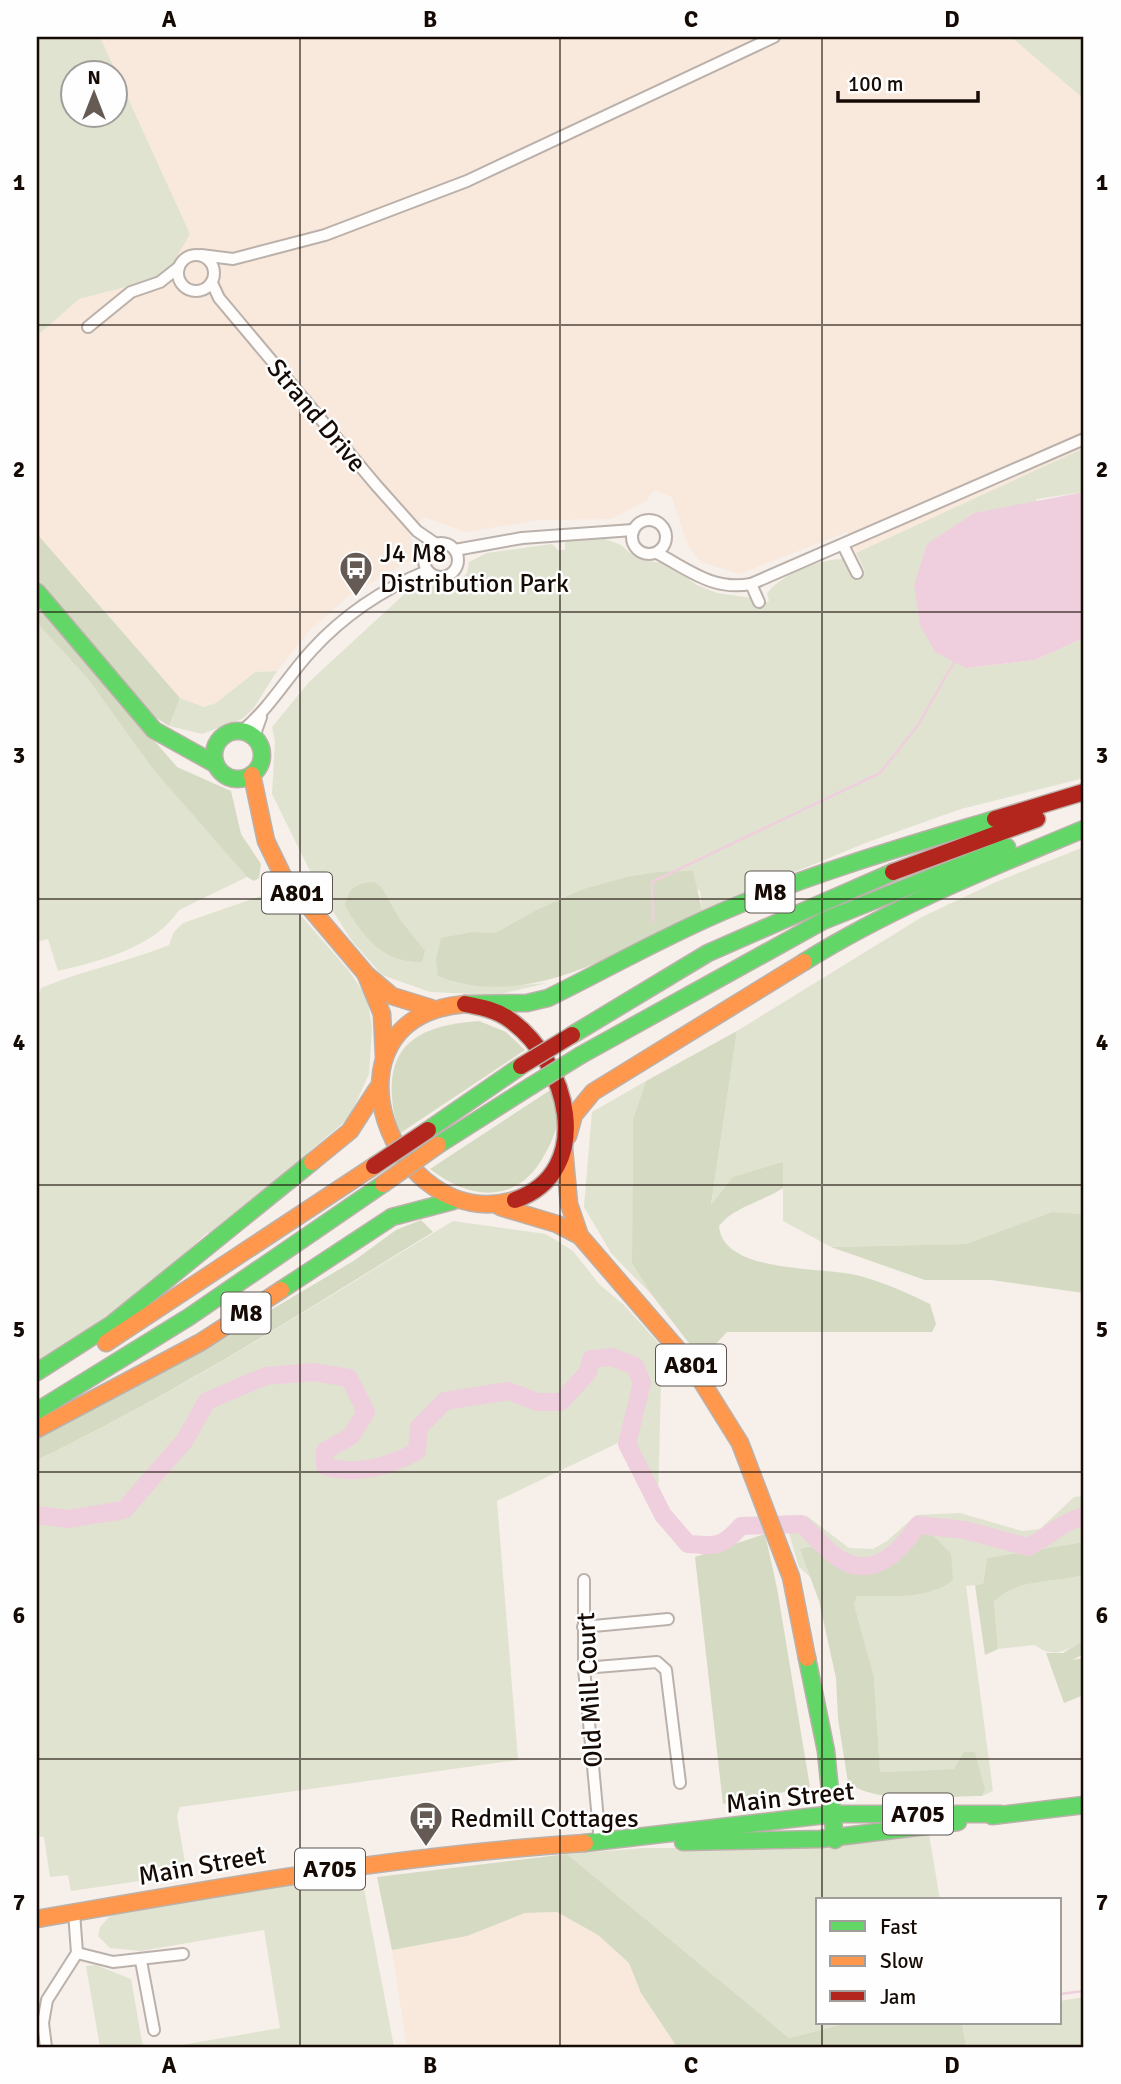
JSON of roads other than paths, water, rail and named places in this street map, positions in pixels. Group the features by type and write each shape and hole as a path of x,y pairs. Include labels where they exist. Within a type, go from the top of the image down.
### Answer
{"main road":[{"path":"37,592 154,730 215,764 224,775 244,777"},
{"path":"215,764 215,746 226,734 248,734"},
{"name":"A801","path":"248,734 259,744 261,761 244,777 254,798 275,864 366,974 392,996 431,1008 465,1004 489,1008 517,1024 536,1047 566,1101 566,1194 569,1213 580,1236 692,1366 740,1443 770,1515 791,1577 807,1653 835,1827"},
{"path":"181,745 215,746"},
{"name":"M8","path":"465,1004 527,1003 548,998 674,932 765,894 1084,792"},
{"name":"M8","path":"37,1385 178,1298 521,1066 708,953 883,876 1084,802"},
{"name":"M8","path":"37,1411 189,1317 439,1145 580,1055 823,920 946,870 1084,820"},
{"path":"566,1142 574,1115 587,1098 605,1084 839,940 952,884 1084,829"},
{"name":"A801","path":"366,974 382,1014 384,1056 377,1089 387,1127 406,1160 432,1186 453,1201 496,1206 557,1223 580,1236"},
{"name":"A801","path":"384,1056 404,1028 431,1008"},
{"path":"37,1372 112,1325 351,1131 377,1089"},
{"name":"A801","path":"496,1206 523,1199 541,1188 555,1169 566,1142"},
{"name":"M8","path":"37,1429 201,1342 392,1217 453,1201"},
{"name":"Main Street","path":"37,1919 363,1864 491,1849 835,1827 1084,1805"},
{"name":"Main Street","path":"627,1840 747,1844 835,1827 877,1833 1001,1814"}],"street":[{"path":"88,327 131,292 160,282 185,258 201,255 233,259 328,233 467,181 774,37"},
{"path":"201,255 213,266 213,280"},
{"path":"199,291 233,259"},
{"path":"178,267 179,280 187,289"},
{"name":"Strand Drive","path":"213,280 219,298 416,531 436,544"},
{"path":"160,282 219,298"},
{"path":"632,535 641,553 657,553 713,584 732,588 751,584 1084,439"},
{"path":"632,535 641,522 656,521 664,529 666,542 679,564"},
{"name":"Strand Drive","path":"416,531 425,562"},
{"path":"456,555 522,538 607,533 632,535"},
{"path":"657,553 666,542"},
{"path":"248,734 313,649 345,620 425,562 436,544 449,545 456,555"},
{"path":"843,545 857,573"},
{"path":"425,562 437,577 449,576 456,555"},
{"path":"751,584 759,601"},
{"name":"Old Mill Court","path":"584,1580 584,1668 600,1842"},
{"path":"583,1627 668,1619"},
{"path":"584,1668 657,1662 666,1670 680,1783"},
{"path":"46,2047 43,2023 47,2000 77,1953 74,1912"},
{"path":"77,1953 113,1962 141,1961 184,1954"},
{"path":"141,1961 154,2030"}],"waterway":[{"path":"653,921 652,882 880,773 918,725 954,662"},
{"path":"37,1515 68,1519 124,1510 185,1440 207,1401 266,1376 313,1372 349,1378 366,1412 351,1436 325,1451 325,1466 360,1470 395,1462 417,1451 419,1427 445,1401 508,1391 538,1402 561,1402 588,1372 591,1359 612,1357 635,1366 642,1383 627,1444 663,1515 688,1544 718,1544 741,1526 801,1524 837,1558 866,1566 877,1564 895,1552 918,1525 965,1530 1028,1547 1084,1516"},
{"path":"1062,1994 1084,1991"}],"place":[{"name":"J4 M8 Distribution Park","path":"356,598"},
{"name":"Redmill Cottages","path":"426,1848"}]}
